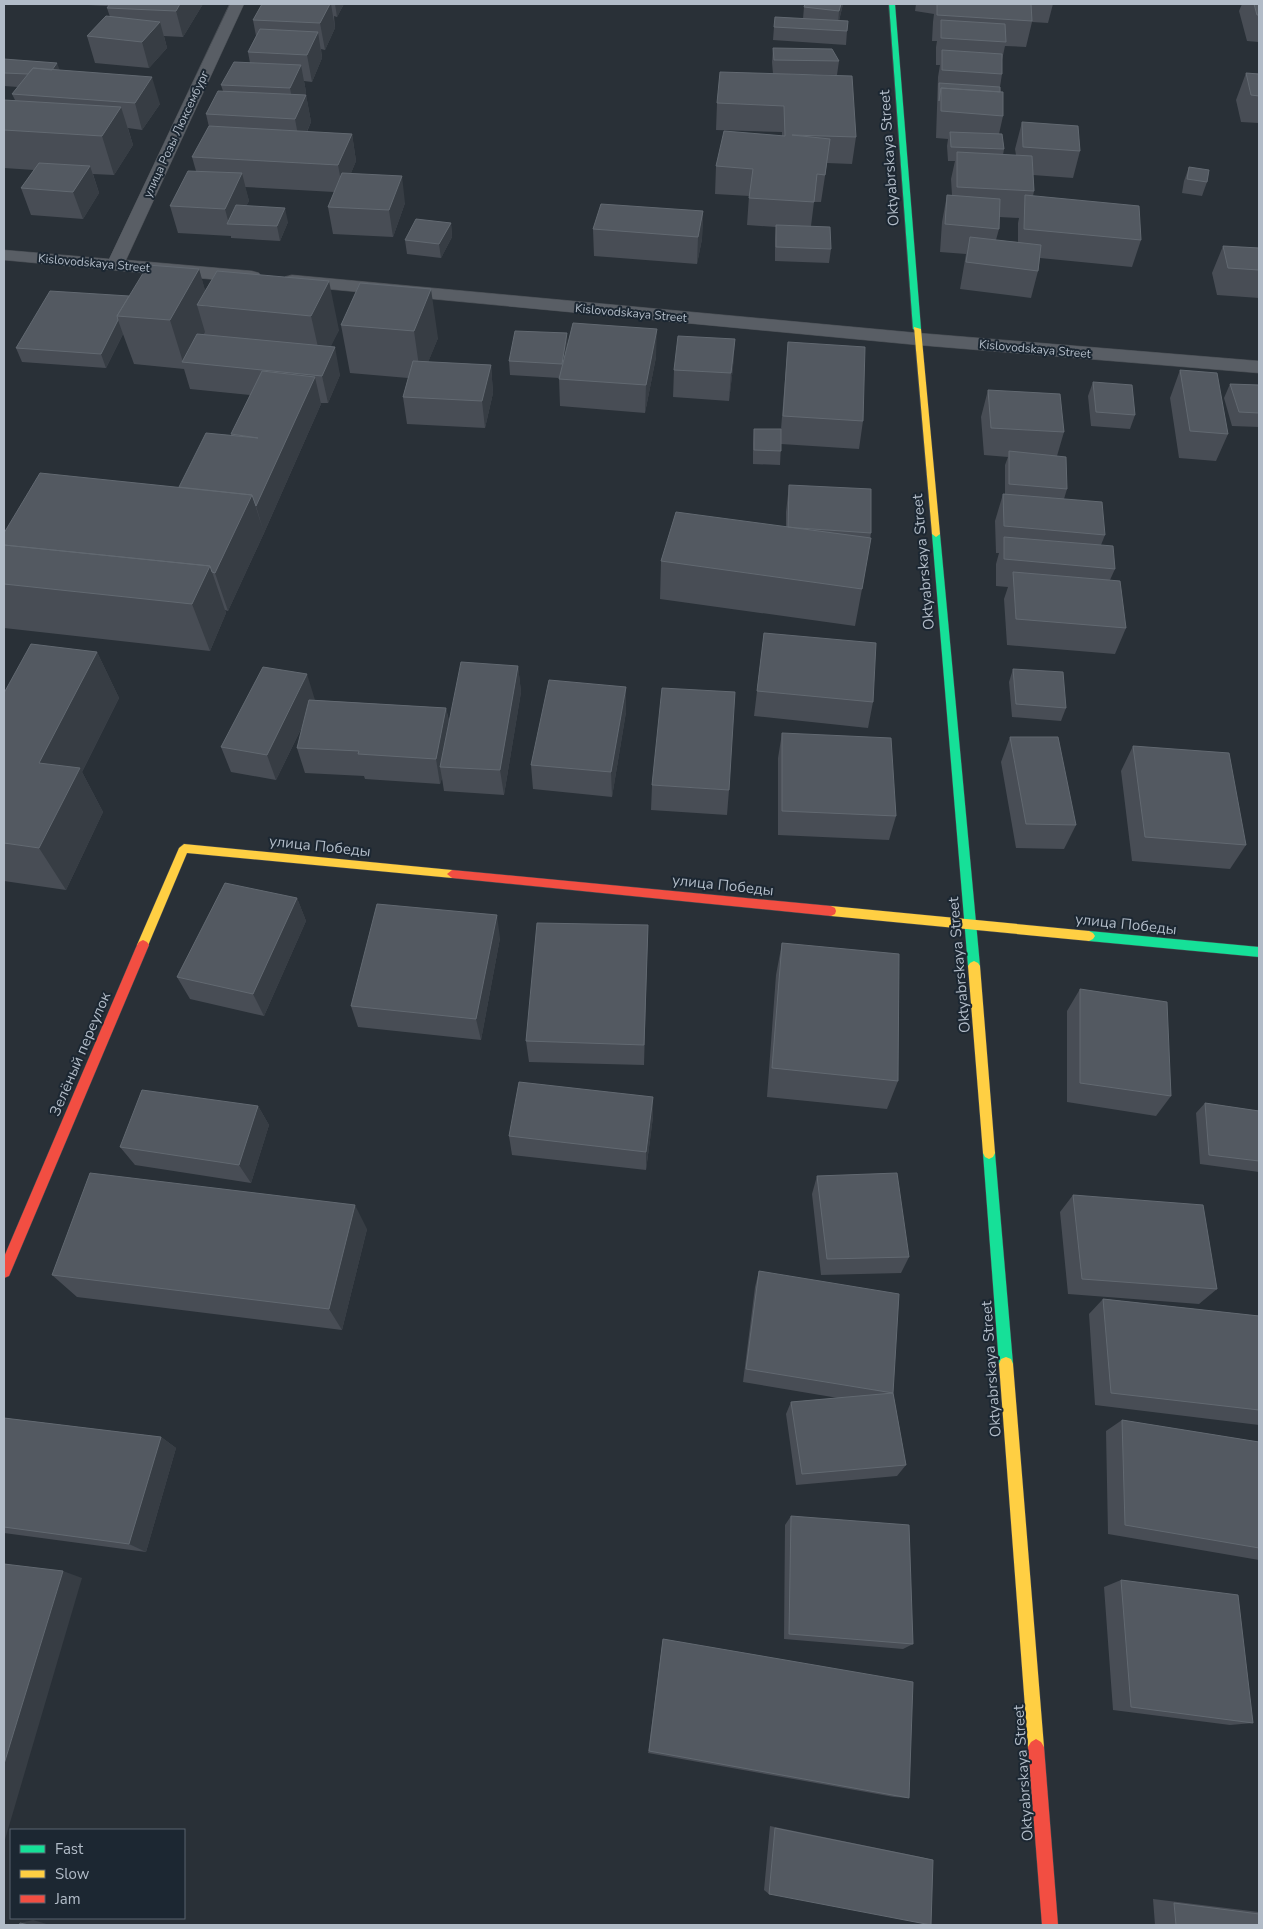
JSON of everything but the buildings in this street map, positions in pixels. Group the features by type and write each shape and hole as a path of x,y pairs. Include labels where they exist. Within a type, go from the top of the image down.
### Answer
{"street":[{"name":"улица Розы Люксембург","path":"115,265 237,4"},
{"name":"Oktyabrskaya Street","path":"892,4 918,339 971,924 1050,1925"},
{"name":"Kislovodskaya Street","path":"4,255 918,339 1259,367"},
{"name":"улица Победы","path":"184,848 1259,952"},
{"name":"Зелёный переулок","path":"4,1272 184,848"}],"traffic: fast":[{"path":"892,4 917,329"},
{"path":"936,534 974,966"},
{"path":"1089,936 1259,952"},
{"path":"989,1153 1006,1364"}],"traffic: slow":[{"path":"917,329 936,534"},
{"path":"143,945 184,848 452,874"},
{"path":"831,911 1089,936"},
{"path":"974,966 989,1153"},
{"path":"1006,1364 1036,1747"}],"traffic: jam":[{"path":"452,874 831,911"},
{"path":"4,1272 143,945"},
{"path":"1036,1747 1050,1925"}]}
